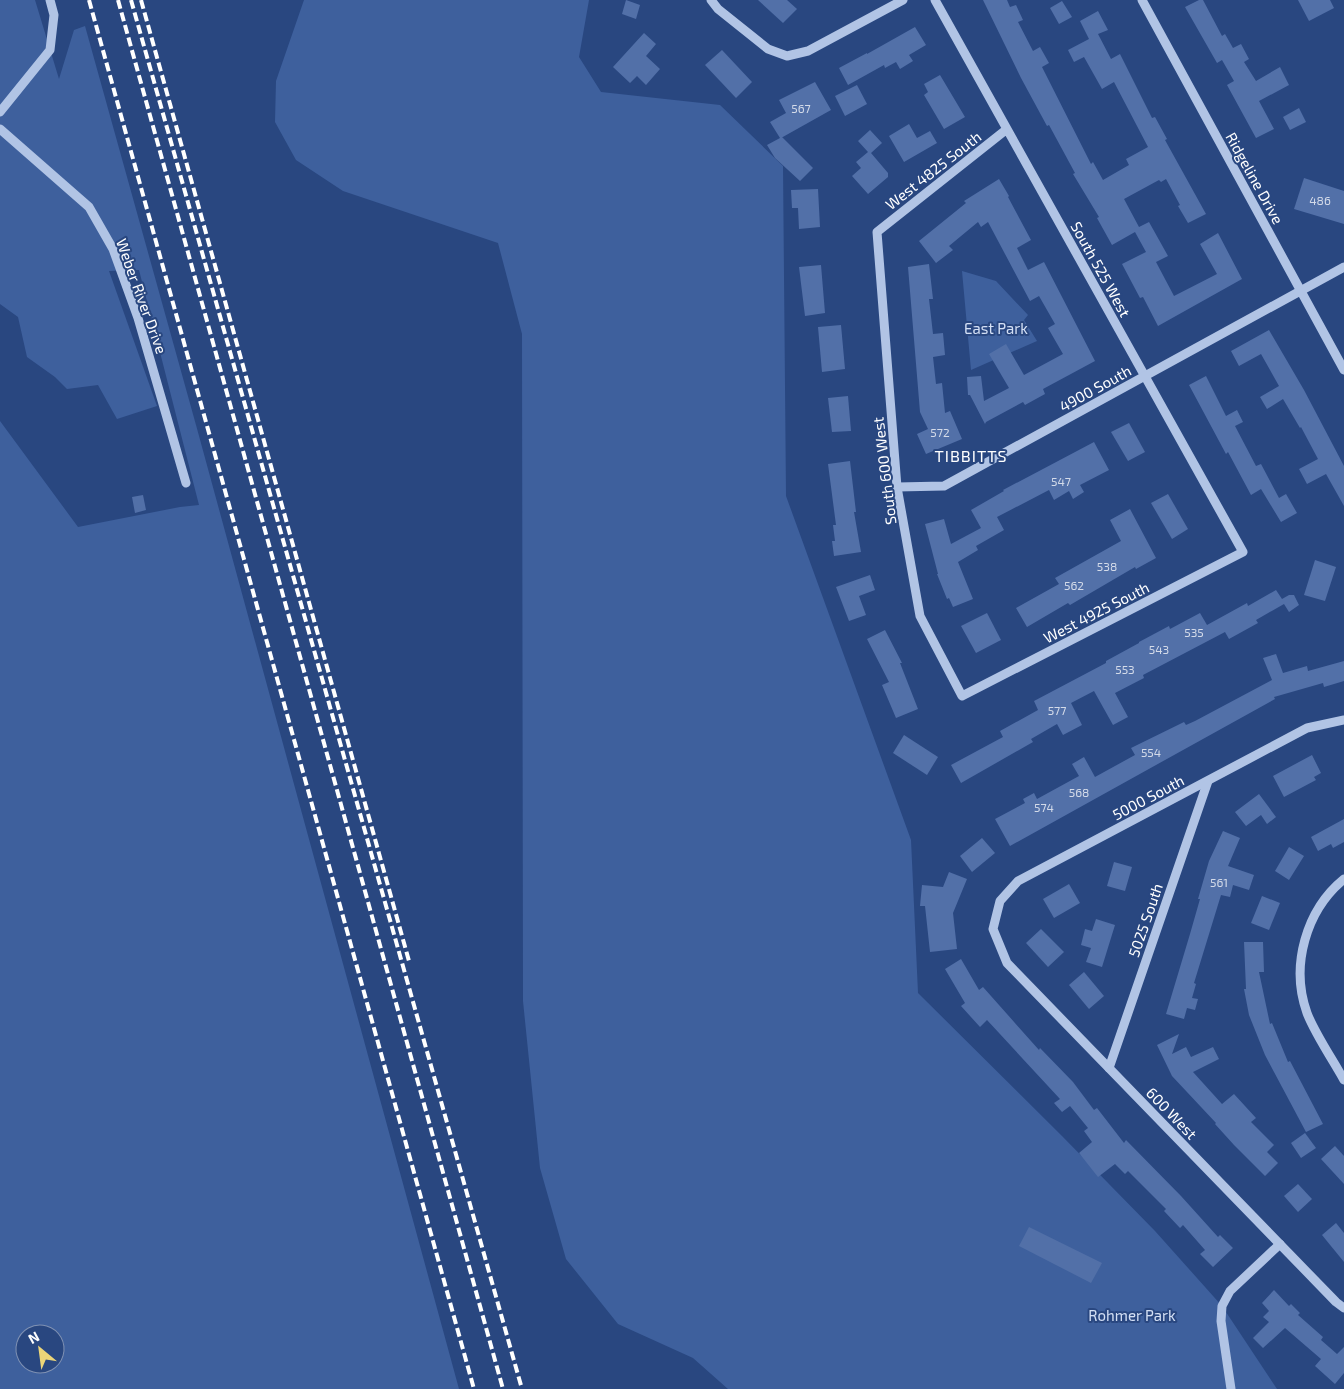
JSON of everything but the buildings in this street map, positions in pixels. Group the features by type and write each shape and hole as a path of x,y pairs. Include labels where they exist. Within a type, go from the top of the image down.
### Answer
{"street":[{"path":"0,112 50,50 54,16 50,0"},
{"path":"712,0 718,9 768,49 787,56 808,51 903,0"},
{"name":"South 525 West","path":"935,0 1243,552"},
{"name":"Ridgeline Drive","path":"1142,0 1344,370"},
{"name":"Weber River Drive","path":"0,129 89,207 113,249 138,318 186,483"},
{"name":"West 4825 South","path":"877,232 1007,129"},
{"name":"South 600 West","path":"877,232 897,488 920,616 962,696"},
{"name":"4900 South","path":"897,488 944,486 1344,267"},
{"name":"West 4925 South","path":"962,696 1243,552"},
{"name":"5000 South","path":"993,929 1000,901 1018,881 1307,728 1344,720"},
{"name":"5025 South","path":"1109,1068 1208,781"},
{"path":"1344,879 1331,889 1318,908 1311,923 1301,957 1300,975 1302,995 1308,1015 1344,1080"},
{"name":"600 West","path":"993,929 1007,963 1336,1302 1344,1308"},
{"path":"1230,1389 1221,1321 1222,1306 1230,1292 1280,1244"}],"green space":[{"path":"0,0 35,0 59,79 74,30 85,26 459,1389 0,1389 0,421 78,527 199,505 139,270 109,271 157,406 117,419 98,385 67,389 55,377 27,357 18,317 0,304"},
{"name":"Rohmer Park","path":"304,0 589,0 579,57 601,92 720,105 783,166 786,496 911,840 918,993 1155,1231 1222,1306 1277,1389 728,1389 693,1358 618,1324 566,1259 540,1168 523,1001 522,334 498,243 343,191 296,160 275,122 276,81"},
{"name":"East Park","path":"962,271 996,281 1028,315 1024,320 1037,341 971,370"}],"railway":[{"path":"89,0 474,1389"},
{"path":"118,0 503,1389"},
{"path":"131,0 522,1389"},
{"path":"141,0 409,961"}],"district":[{"name":"TIBBITTS","path":"971,455"}]}
